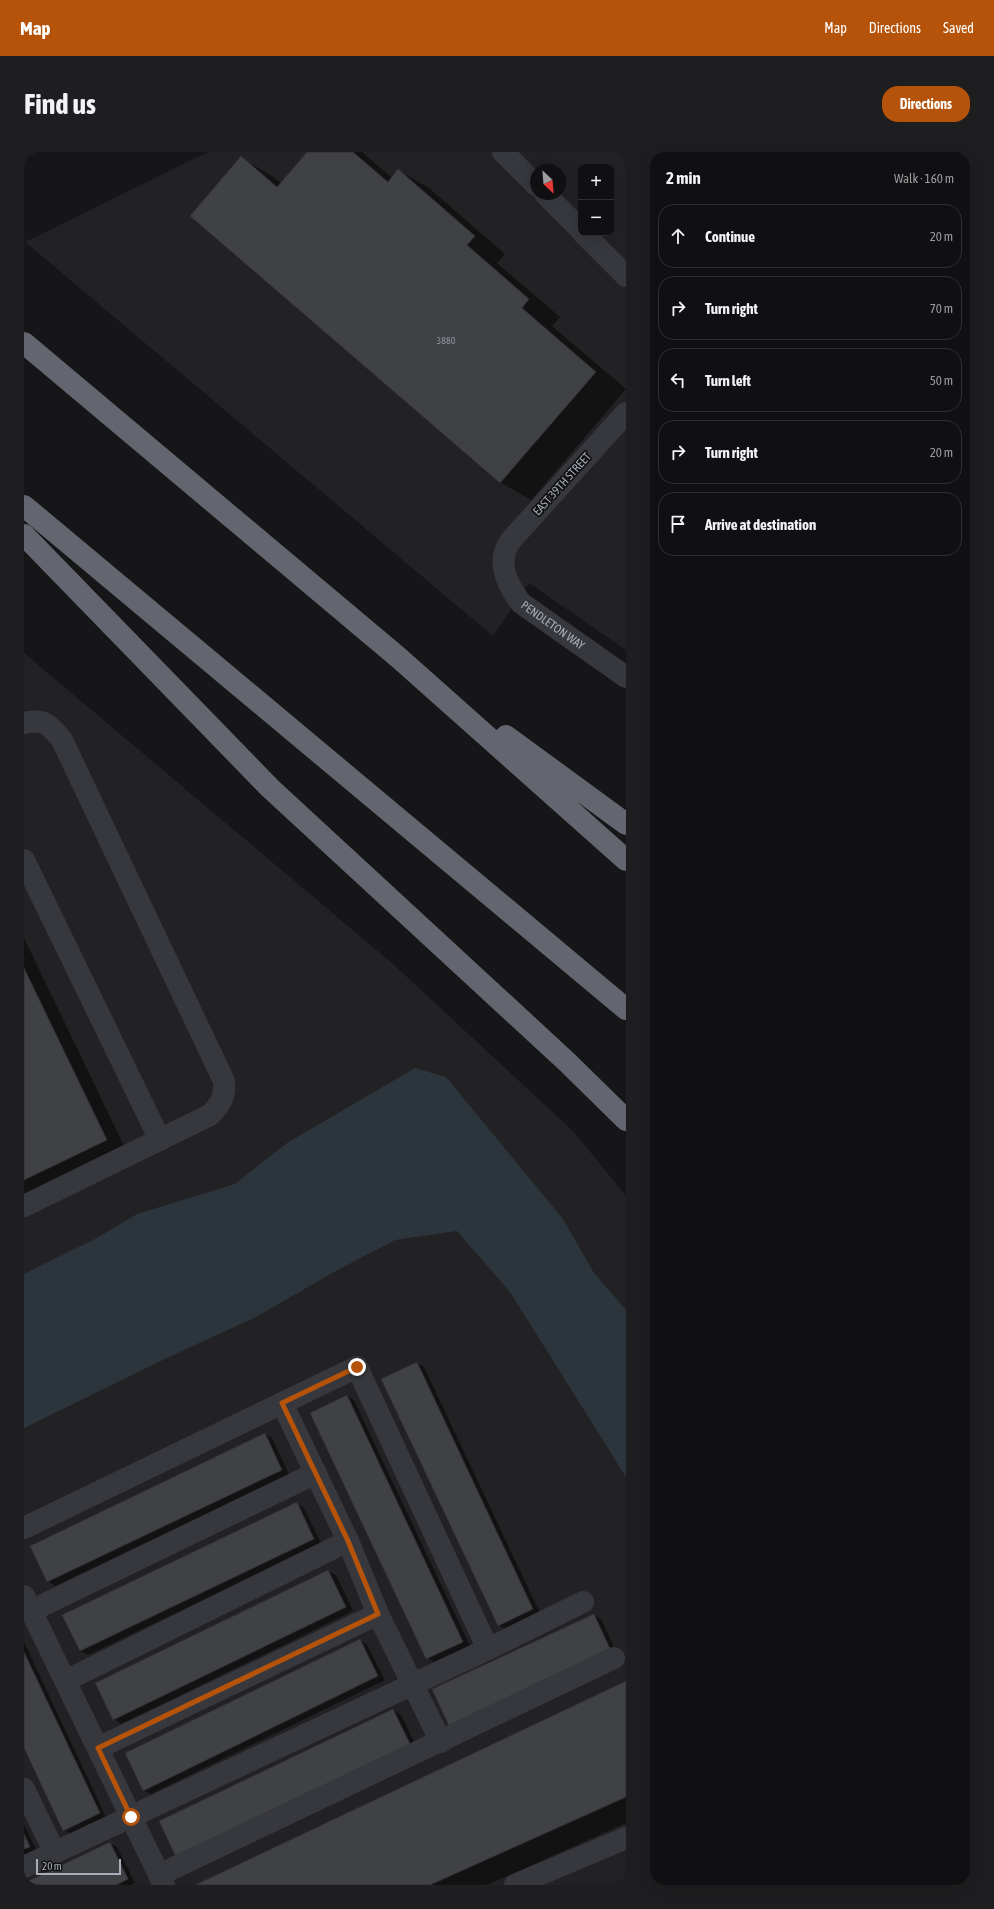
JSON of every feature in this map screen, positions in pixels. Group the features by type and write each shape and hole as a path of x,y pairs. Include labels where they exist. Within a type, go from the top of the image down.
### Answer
{"highway":[{"path":"24,343 398,658 626,860"},
{"path":"24,506 626,1009"},
{"path":"24,535 270,788 567,1062 626,1120"},
{"path":"398,658 626,824"}],"street":[{"path":"504,152 530,179"},
{"path":"551,200 578,227"},
{"path":"587,236 626,276"},
{"name":"EAST 39TH STREET","path":"503,558 506,546 626,413"},
{"name":"PENDLETON WAY","path":"503,558 504,573 521,603 626,677"},
{"path":"24,723 36,720 49,724 62,740 224,1081 226,1092 218,1108 210,1115 24,1206"},
{"path":"24,860 160,1140"},
{"path":"24,1528 357,1367 488,1649"},
{"path":"282,1403 348,1541 378,1614 441,1742"},
{"path":"316,1473 28,1604 162,1882 441,1742 614,1658"},
{"path":"65,1681 348,1541"},
{"path":"24,1867 488,1649 583,1602"},
{"path":"98,1748 378,1614"},
{"path":"24,1789 55,1853"},
{"path":"515,1885 626,1838"}],"shaded area":[{"path":"208,152 626,152 626,650 529,583 493,636 25,242"},
{"path":"24,653 393,964 574,1132 626,1196 626,1885 24,1885"},
{"path":"415,1068 446,1077 563,1219 594,1273 626,1310 626,1477 510,1292 457,1231 395,1240 334,1272 256,1317 169,1357 24,1428 24,1274 97,1238 137,1214 235,1184 287,1143"}],"building":[{"path":"307,152 353,152 388,182 398,169 475,236 467,245 529,299 522,308 596,372 500,483 190,216 241,156 277,187"},
{"path":"24,968 107,1140 24,1180"},
{"path":"417,1362 533,1609 498,1626 381,1379"},
{"path":"347,1395 463,1642 426,1659 310,1413"},
{"path":"265,1433 282,1470 47,1582 30,1546"},
{"path":"297,1502 314,1539 80,1651 62,1615"},
{"path":"328,1570 346,1607 113,1720 95,1683"},
{"path":"594,1614 611,1651 449,1726 432,1689"},
{"path":"360,1639 378,1676 143,1791 125,1753"},
{"path":"24,1652 100,1813 63,1831 24,1748"},
{"path":"626,1681 626,1797 430,1885 195,1885"},
{"path":"393,1709 411,1746 176,1857 159,1821"},
{"path":"24,1834 30,1847 24,1849"},
{"path":"110,1842 128,1879 116,1885 24,1885 24,1883"}],"route":[{"path":"131,1817 98,1748 378,1614 348,1541 282,1403 357,1367"}]}
